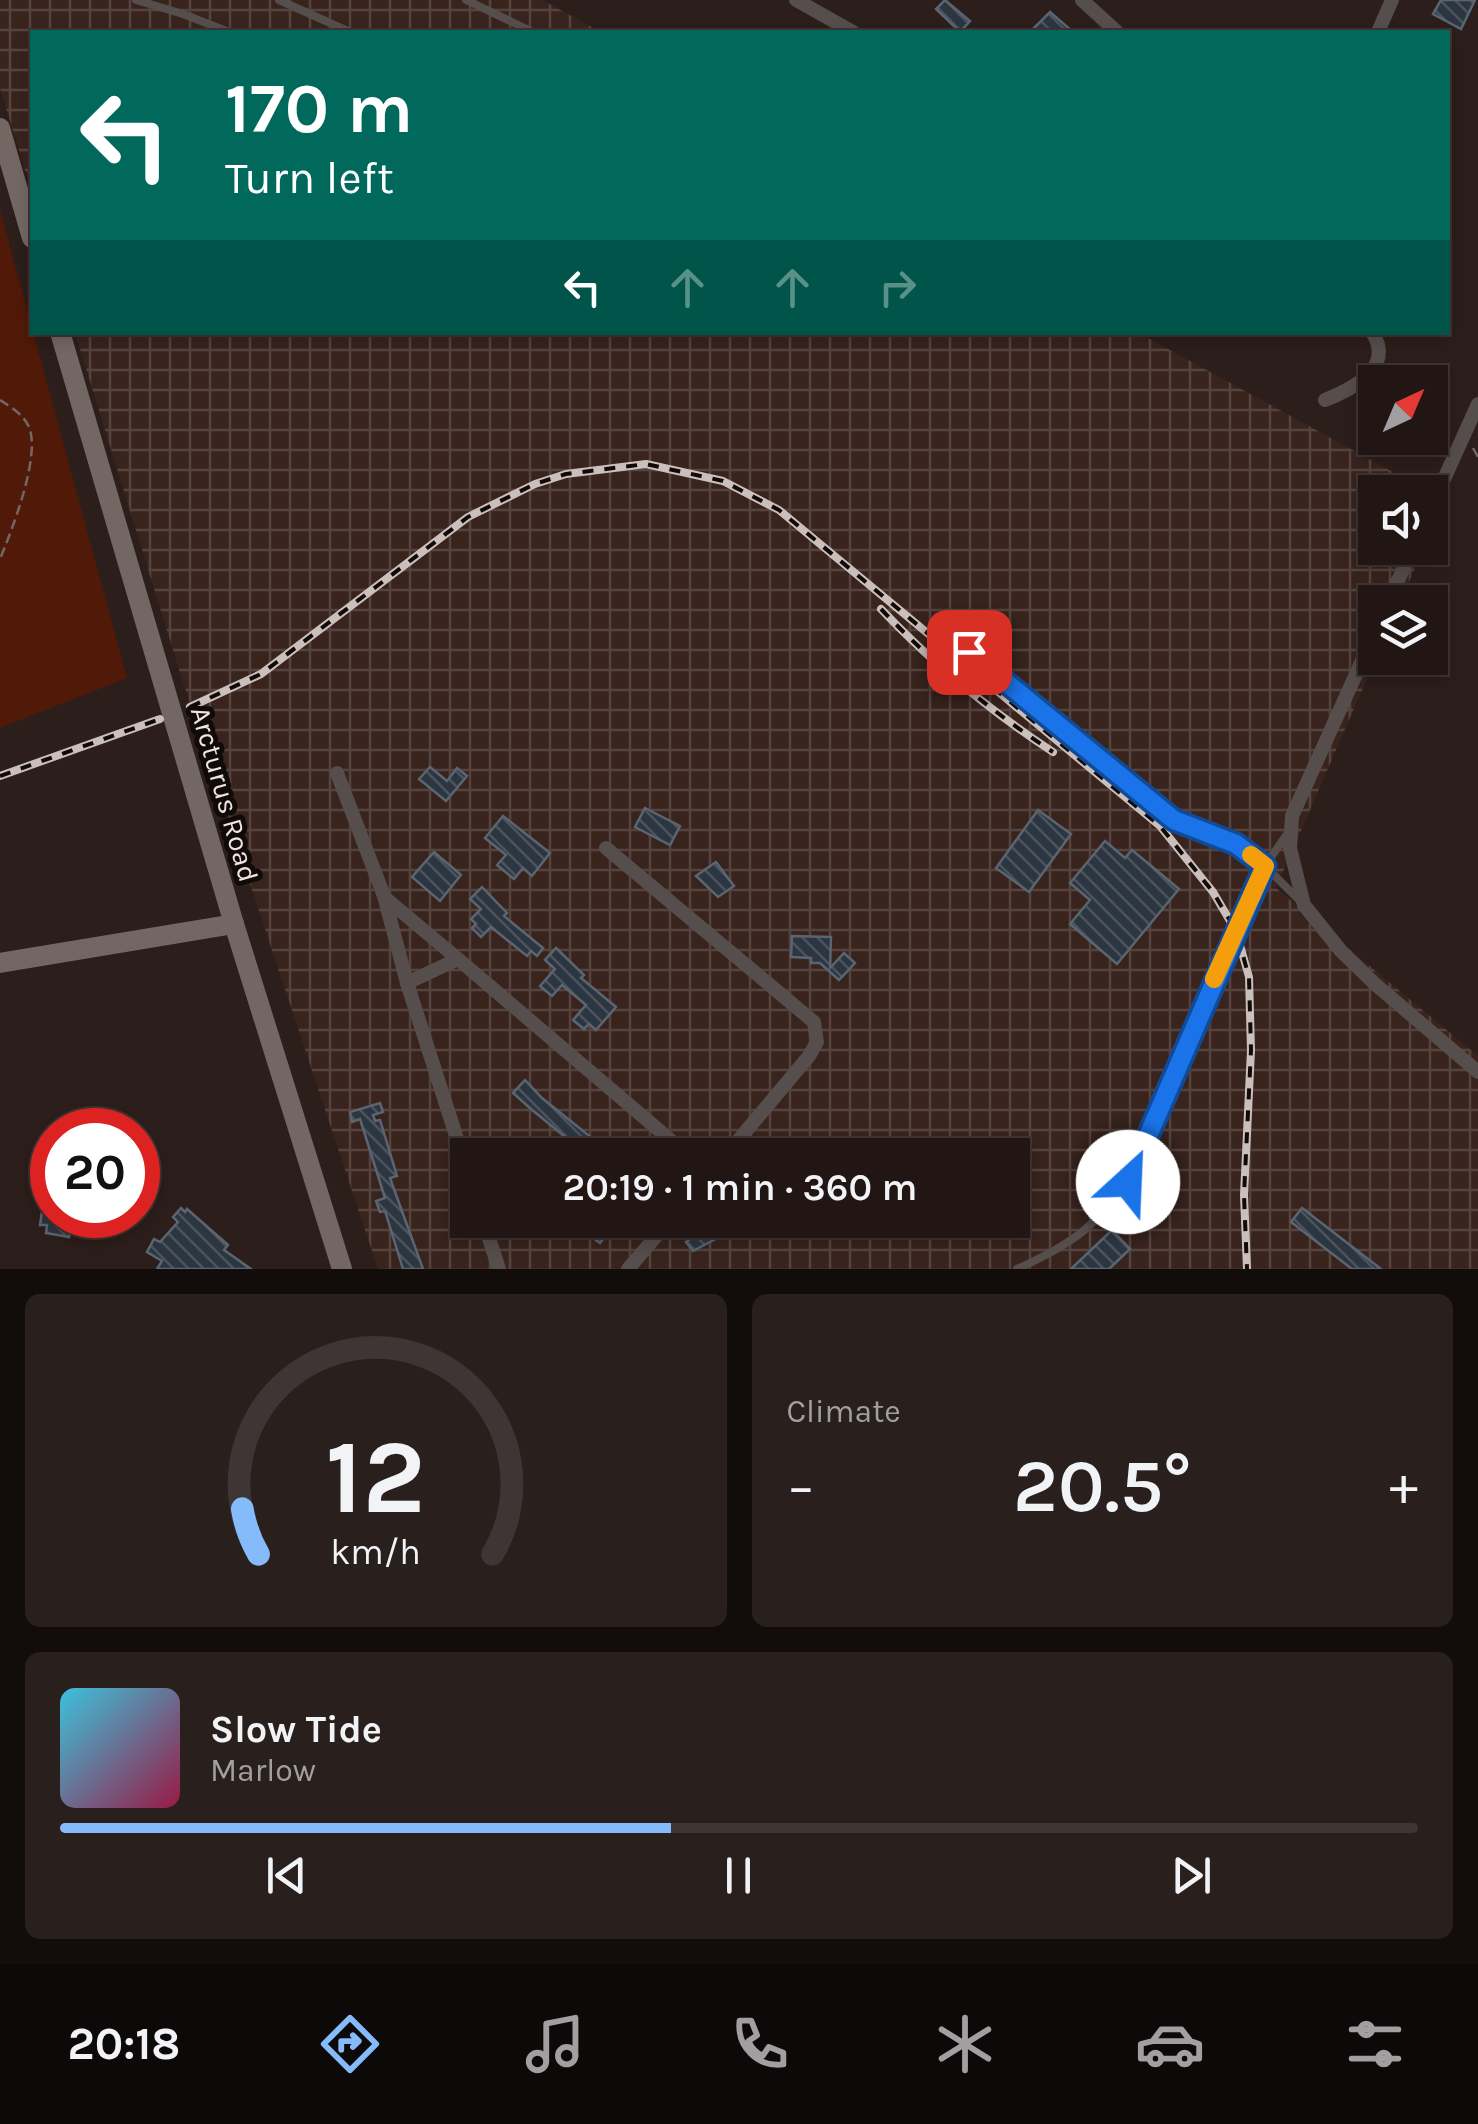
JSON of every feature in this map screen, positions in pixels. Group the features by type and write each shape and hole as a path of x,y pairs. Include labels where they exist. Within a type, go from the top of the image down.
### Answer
{"main road":[{"path":"0,128 30,231"},
{"name":"Arcturus Road","path":"61,335 234,924 342,1269"},
{"path":"0,964 234,924"}],"street":[{"path":"796,0 850,30"},
{"path":"1082,0 1116,30"},
{"path":"1379,30 1392,0"},
{"path":"1326,400 1356,387 1370,374 1379,356 1374,335"},
{"path":"1446,475 1478,404"},
{"path":"1358,670 1292,816 1294,871 1304,905 1341,951 1478,1072"},
{"path":"337,773 384,896 457,1138"},
{"path":"606,848 814,1022 816,1042 810,1056 740,1138"},
{"path":"384,896 668,1138"},
{"path":"407,983 458,959"},
{"path":"489,1238 500,1269"},
{"path":"628,1269 655,1238"}],"lane":[{"path":"136,0 224,30"},
{"path":"279,0 346,30"},
{"path":"466,0 529,30"},
{"path":"969,652 1174,820 1236,844 1304,905"},
{"path":"1018,1269 1064,1248 1103,1215 1128,1182 1265,866 1291,829"}],"path":[{"path":"0,400 29,425 32,441 22,501 0,559"}],"shaded area":[{"path":"0,0 542,0 597,30 30,30 30,186 0,88"},
{"path":"0,210 30,321 30,335 34,335 127,678 0,728"},
{"path":"76,335 1143,335 1398,475 1358,475 1358,565 1416,565 1408,585 1358,585 1358,675 1369,675 1276,888 1478,1056 1478,1269 378,1269 182,679"}],"building":[{"path":"945,0 970,21 958,30 936,9"},
{"path":"1441,0 1475,0 1461,29 1433,14"},
{"path":"1050,12 1071,30 1032,30"},
{"path":"430,767 447,781 457,768 467,776 446,801 419,779"},
{"path":"645,808 680,826 670,845 635,827"},
{"path":"1038,810 1071,834 1029,892 996,868"},
{"path":"503,816 550,853 532,876 523,868 514,879 497,865 506,855 485,838"},
{"path":"1105,841 1125,858 1132,850 1179,889 1117,964 1070,924 1090,900 1070,883"},
{"path":"434,852 461,875 440,901 412,877"},
{"path":"716,862 734,886 718,897 696,876"},
{"path":"482,887 507,913 504,916 543,948 537,956 531,951 527,956 491,927 481,937 472,928 476,924 471,919 481,909 470,899"},
{"path":"792,936 831,937 830,968 844,953 855,963 839,980 820,963 811,963 811,958 791,957"},
{"path":"556,948 584,975 581,978 616,1007 596,1030 589,1024 584,1029 573,1020 586,1005 562,985 552,996 540,986 555,969 545,960"},
{"path":"525,1080 592,1138 566,1138 513,1093"},
{"path":"380,1103 383,1112 373,1115 375,1121 380,1120 397,1176 390,1178 423,1269 403,1269 385,1211 380,1212 376,1201 385,1198 360,1119 352,1122 350,1112"},
{"path":"181,1208 228,1245 224,1250 251,1269 157,1269 162,1261 147,1252 154,1239 160,1242 178,1222 173,1217"},
{"path":"1302,1208 1381,1269 1352,1269 1291,1222"},
{"path":"1112,1230 1130,1249 1109,1269 1071,1269"},
{"path":"692,1238 717,1238 693,1251 686,1242"}],"railway":[{"path":"190,707 261,674 468,517 535,484 566,474 646,464 723,481 779,510 1160,826 1213,892 1236,931 1249,977 1251,1050 1244,1195 1247,1269"},
{"path":"881,609 963,685 1053,752"},
{"path":"0,776 160,719"}],"slow traffic":[{"path":"1214,979 1265,866 1251,855"}],"route":[{"path":"969,652 1174,820 1236,844 1265,866 1128,1182"}]}
